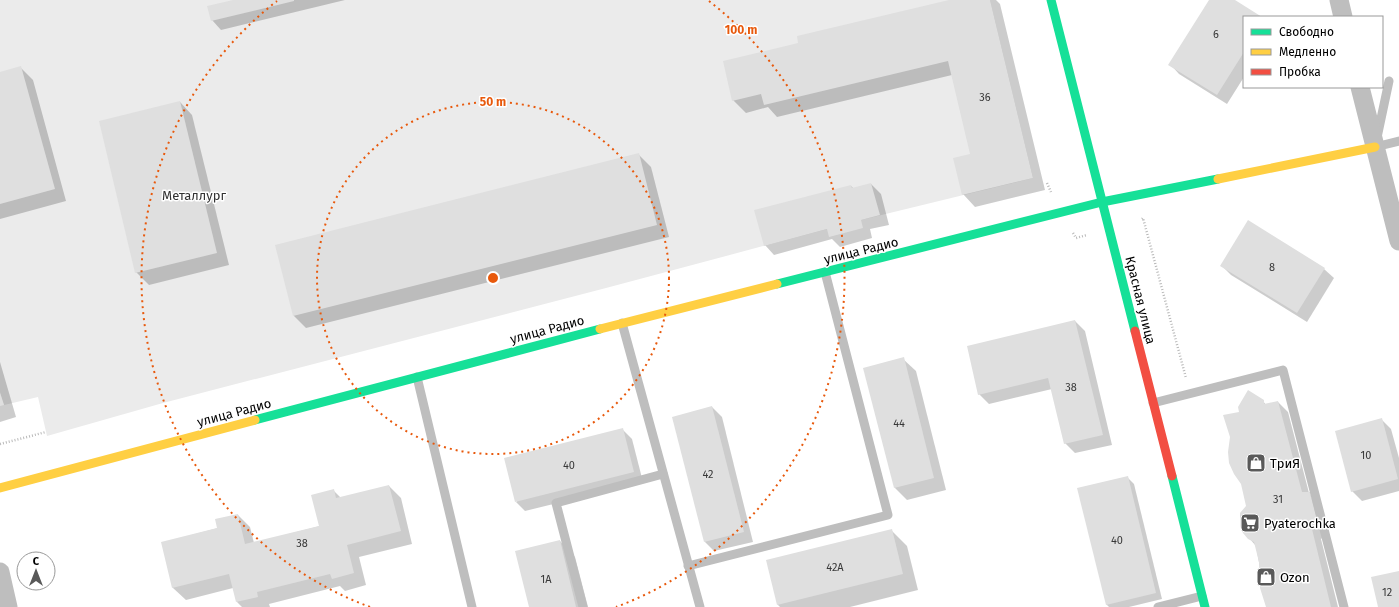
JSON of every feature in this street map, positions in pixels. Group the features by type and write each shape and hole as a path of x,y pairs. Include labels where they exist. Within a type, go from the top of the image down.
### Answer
{"main road":[{"name":"Красная улица","path":"1051,0 1205,607"},
{"name":"улица Радио","path":"0,488 622,323 1102,202 1375,147"}],"street":[{"path":"1339,0 1343,16"},
{"path":"1360,88 1399,241"},
{"path":"0,572 8,607"}],"lane":[{"path":"1388,81 1375,147 1399,141"},
{"path":"688,566 888,516 825,272"},
{"path":"622,323 700,607"},
{"path":"1153,403 1283,370 1344,607"},
{"path":"417,377 472,607"},
{"path":"583,607 556,503 663,474"},
{"path":"1158,607 1202,596"}],"path":[{"path":"1076,238 1143,218 1190,393"},
{"path":"0,444 46,432"}],"green space":[{"name":"Металлург","path":"0,0 990,0 1033,178 861,220 163,403 47,436 38,397 4,405 0,392"}],"building":[{"path":"233,0 294,1 211,21 207,6"},
{"path":"949,0 990,0 1033,178 962,195 953,158 970,154 948,61 764,105 761,94 732,101 723,61 798,43 797,36"},
{"path":"1209,0 1235,0 1260,16 1243,16 1243,54 1217,95 1168,65"},
{"path":"21,66 55,189 0,204 0,72"},
{"path":"180,101 217,253 135,273 99,121"},
{"path":"639,153 657,225 293,316 275,245"},
{"path":"871,183 880,215 861,220 863,228 829,237 827,229 764,246 754,210 851,185 852,188"},
{"path":"1248,220 1325,268 1297,313 1220,266"},
{"path":"1075,320 1103,435 1064,444 1048,378 978,395 967,346"},
{"path":"904,357 934,478 894,488 863,368"},
{"path":"1248,390 1264,400 1264,404 1278,401 1302,492 1310,492 1318,523 1312,529 1331,607 1266,607 1260,588 1259,562 1254,542 1248,539 1240,526 1240,513 1246,506 1241,484 1229,463 1228,452 1230,437 1223,415 1239,412 1238,407"},
{"path":"0,393 4,405 0,406"},
{"path":"712,406 744,532 704,542 672,417"},
{"path":"1382,418 1398,479 1351,492 1335,431"},
{"path":"623,428 634,472 515,502 504,458"},
{"path":"1128,476 1156,593 1106,605 1077,488"},
{"path":"389,485 401,531 347,545 354,573 332,579 330,574 257,592 258,597 236,602 229,574 172,588 161,542 217,528 215,519 238,514 245,544 319,526 311,495 334,489 336,498"},
{"path":"892,529 903,574 777,605 766,560"},
{"path":"560,540 576,607 529,607 515,551"},
{"path":"1399,571 1399,607 1378,607 1371,577"}],"traffic: fast":[{"path":"1051,0 1135,331"},
{"path":"777,284 1102,202 1218,179"},
{"path":"255,420 600,329"},
{"path":"1172,476 1205,607"}],"traffic: slow":[{"path":"1218,179 1375,147"},
{"path":"600,329 777,284"},
{"path":"0,488 255,420"}],"traffic: jam":[{"path":"1135,331 1172,476"}],"place":[{"name":"ТриЯ","path":"1256,463"},
{"name":"Pyaterochka","path":"1250,523"},
{"name":"Ozon","path":"1266,577"}]}
